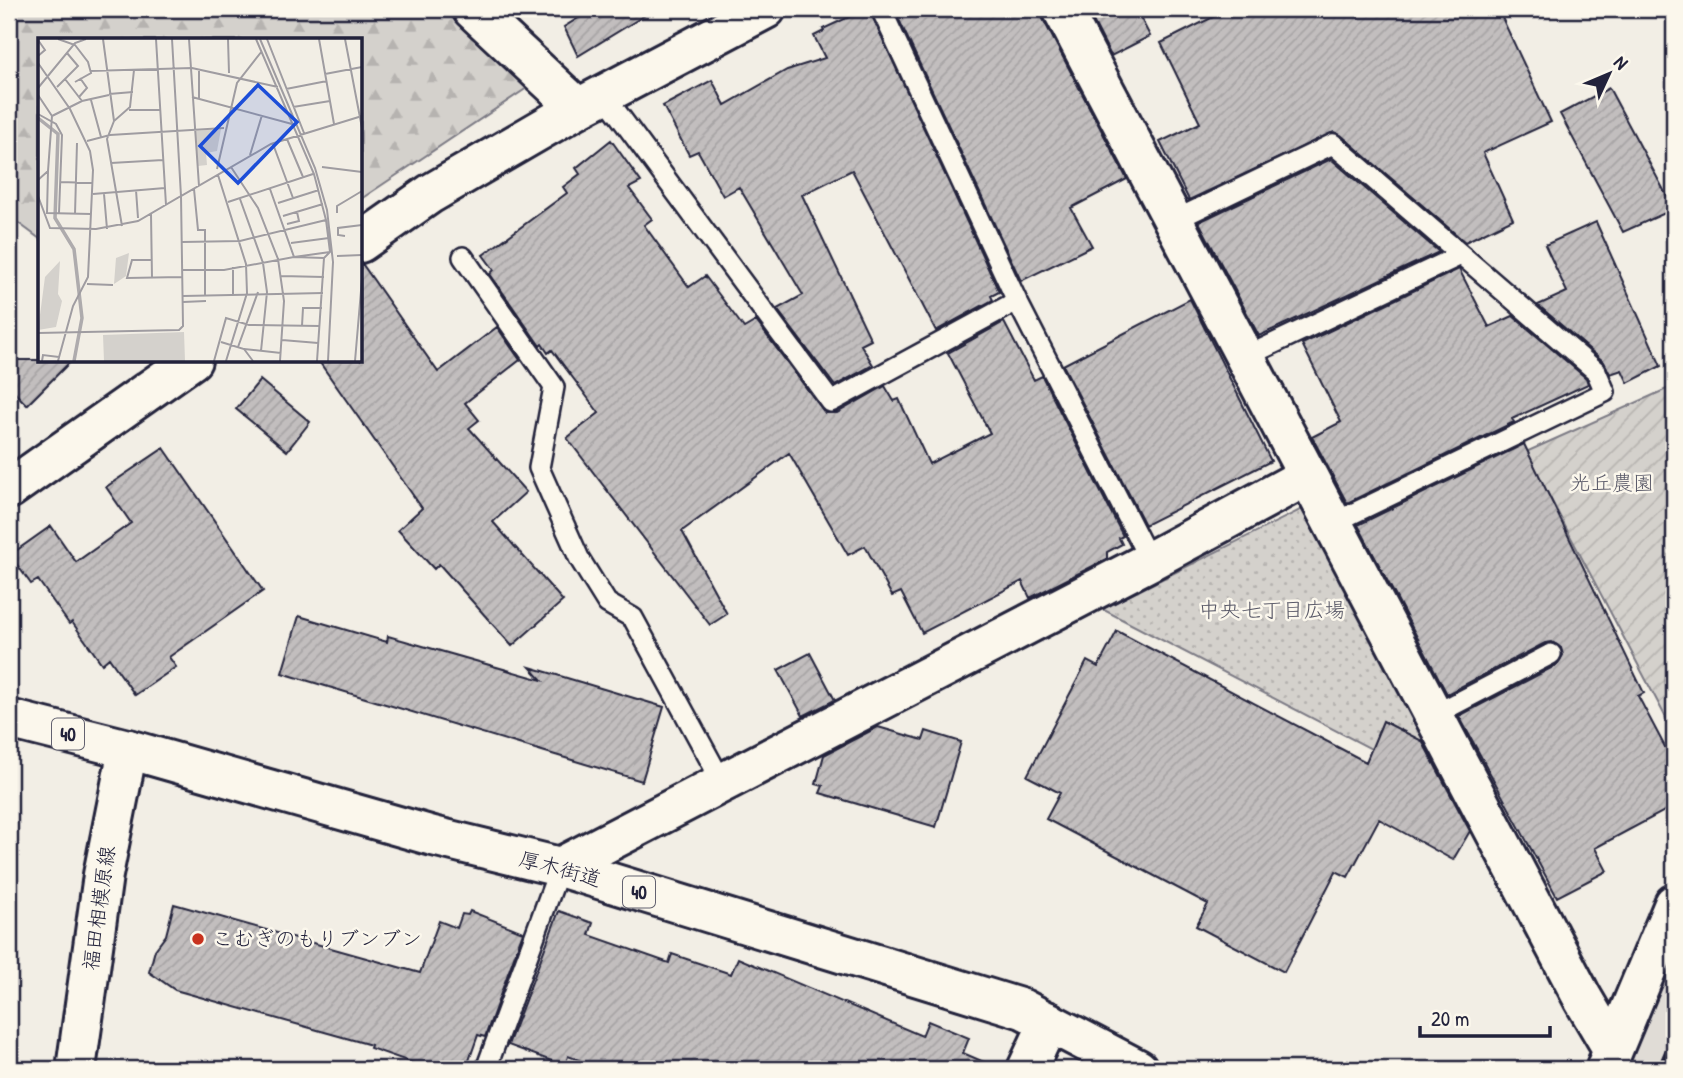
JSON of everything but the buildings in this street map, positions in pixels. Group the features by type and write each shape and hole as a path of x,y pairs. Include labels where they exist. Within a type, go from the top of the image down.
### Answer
{"street":[{"path":"472,9 591,102"},
{"path":"362,242 430,194 591,102 765,9"},
{"path":"1062,9 1584,999 1609,1060"},
{"path":"9,489 189,362"},
{"path":"560,867 1150,561 1307,476"},
{"name":"厚木街道","path":"9,719 128,748 433,836 560,867 1023,1009 1138,1069"},
{"name":"福田相模原線","path":"76,1069 103,875 128,748"},
{"path":"1609,1060 1674,904"},
{"path":"1027,1069 1049,1022"}],"lane":[{"path":"881,9 1017,301 1150,561"},
{"path":"591,102 831,402 1017,301"},
{"path":"1173,221 1333,144 1596,371 1605,392 1333,523"},
{"path":"1245,357 1461,256"},
{"path":"463,257 554,387 539,468 579,558 607,603 633,618 722,782"},
{"path":"1434,715 1551,654"},
{"path":"486,1069 560,867"}],"shaded area":[{"path":"1674,956 1674,1069 1627,1069"}],"green space":[{"path":"9,9 443,9 530,86 362,198 362,38 38,38 38,238 9,216"},
{"name":"光丘農園","path":"1671,387 1674,394 1674,733 1526,452"},
{"name":"中央七丁目広場","path":"1304,508 1460,795 1102,609"}],"railway":[{"path":"1659,1069 1674,1034"}],"place":[{"name":"こむぎのもりブンブン","path":"198,939"}]}
